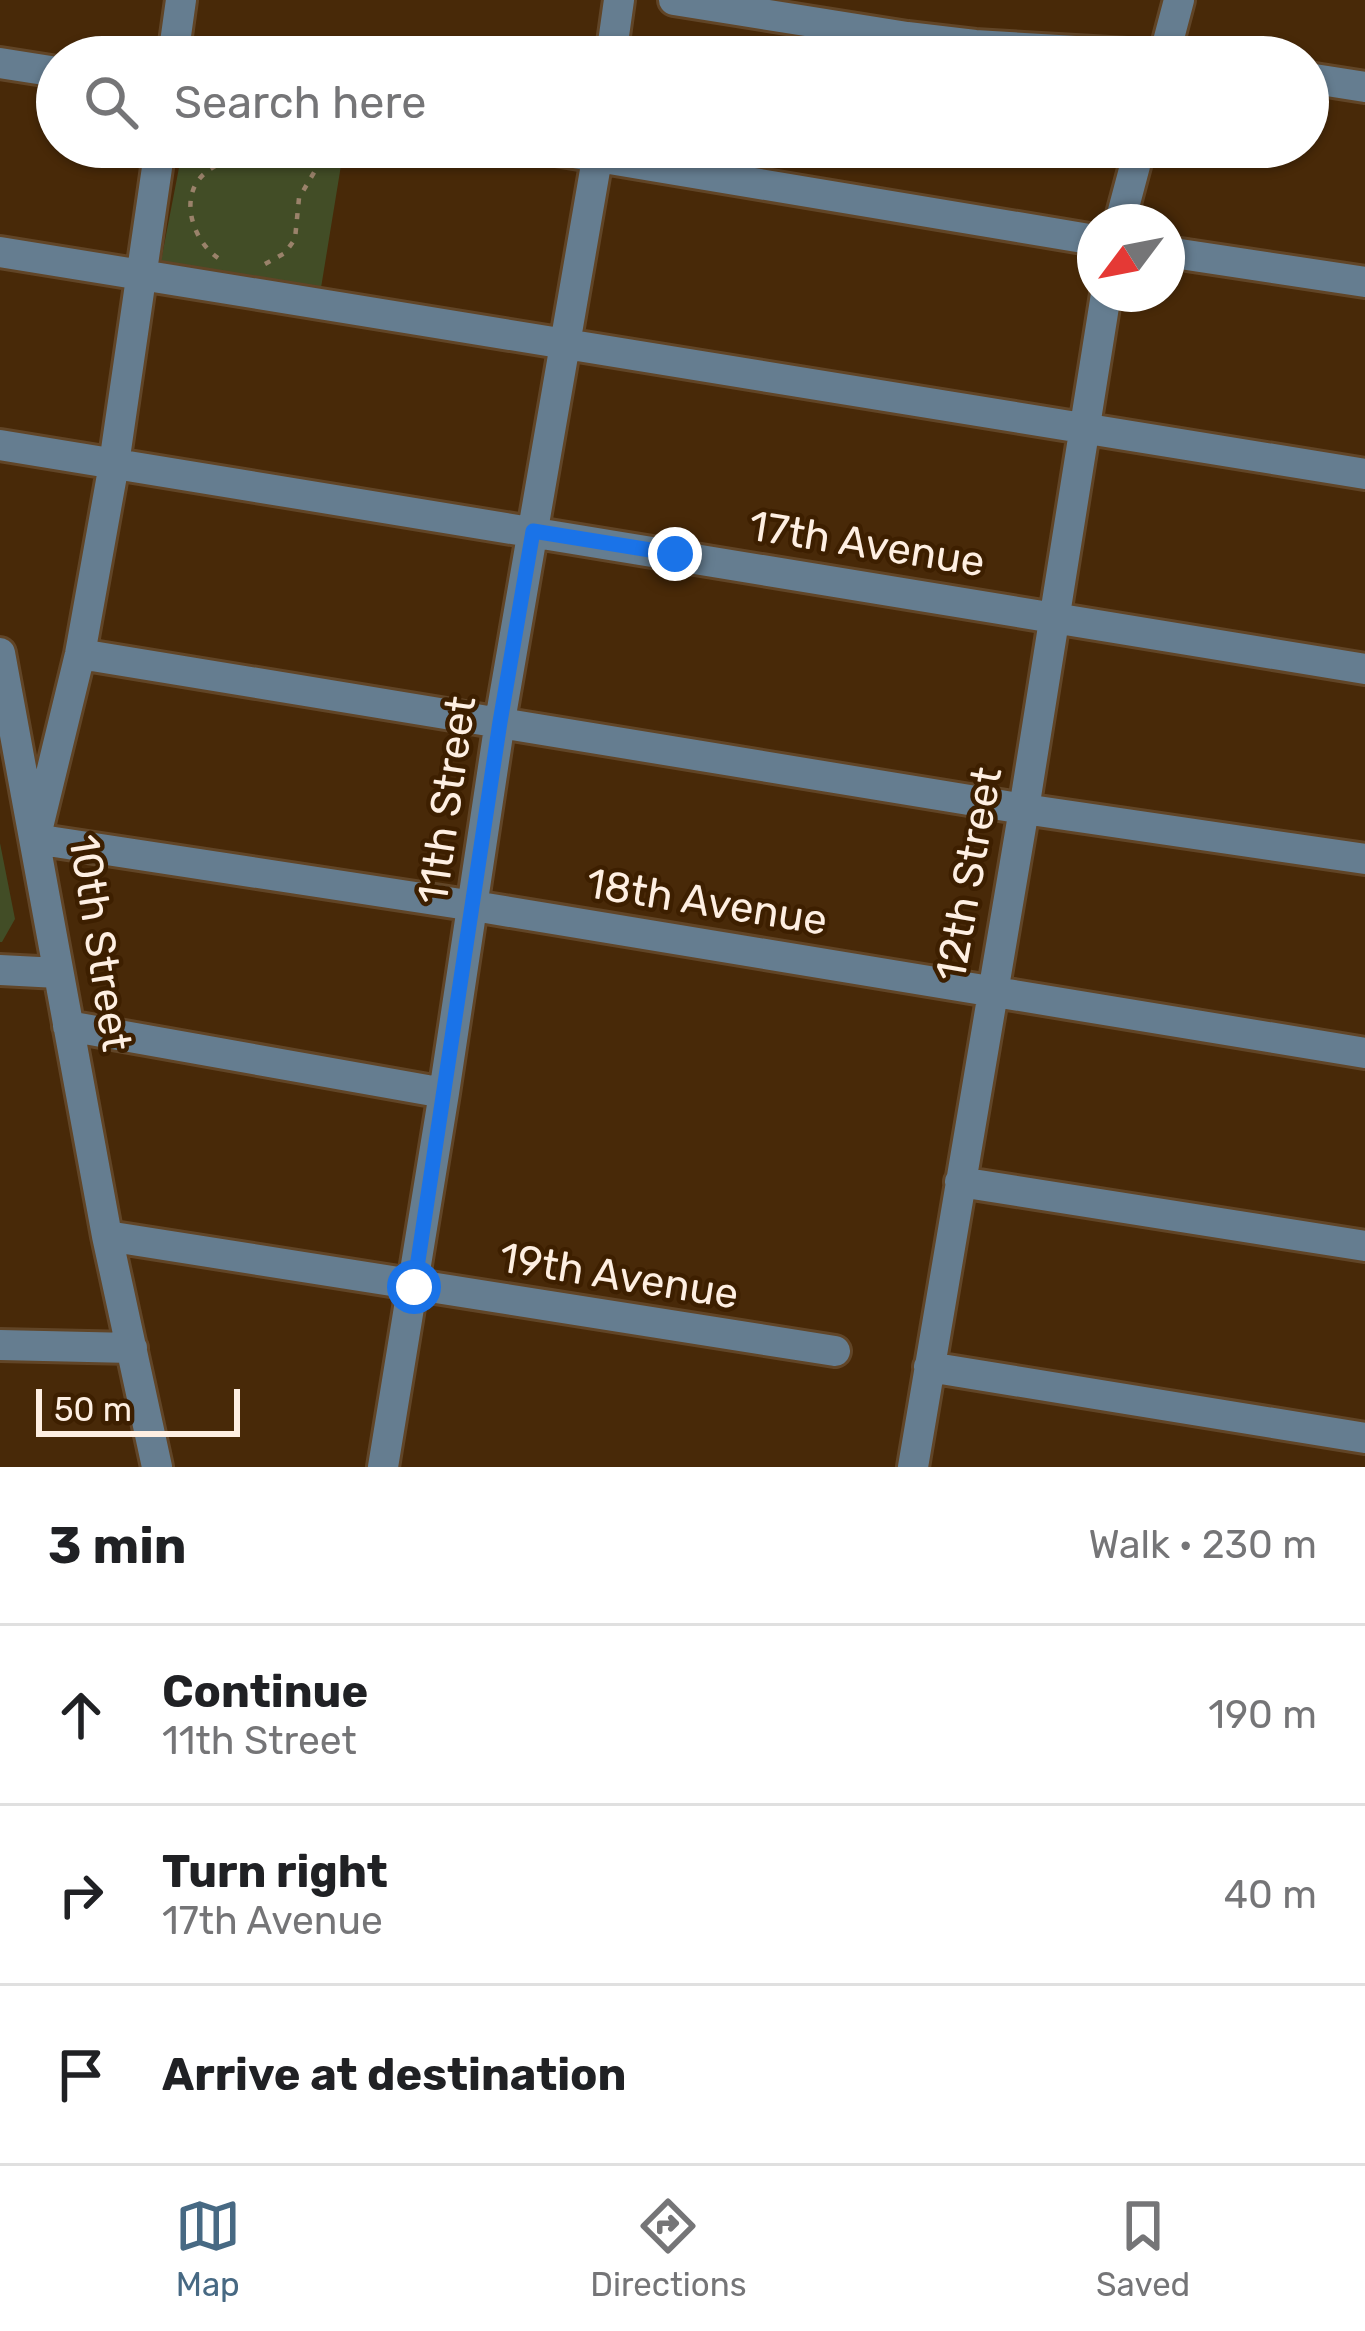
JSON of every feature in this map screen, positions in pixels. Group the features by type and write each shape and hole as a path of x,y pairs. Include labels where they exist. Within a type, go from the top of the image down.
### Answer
{"street":[{"path":"176,36 181,0"},
{"path":"614,36 619,0"},
{"path":"674,0 898,36"},
{"path":"1173,36 1179,0"},
{"path":"0,63 36,69"},
{"path":"1329,81 1365,87"},
{"name":"10th Street","path":"157,168 114,464 80,654 34,839 107,1236 158,1467"},
{"name":"11th Street","path":"383,1467 500,722 595,168"},
{"path":"688,168 1077,237"},
{"path":"1125,204 1134,168"},
{"path":"0,252 1365,474"},
{"path":"1185,255 1365,282"},
{"name":"12th Street","path":"913,1467 1103,312"},
{"name":"17th Avenue","path":"0,445 1365,669"},
{"path":"0,653 34,839"},
{"path":"80,654 1024,809 1365,859"},
{"name":"18th Avenue","path":"34,839 1365,1053"},
{"path":"0,970 58,973"},
{"path":"68,1025 444,1094"},
{"path":"960,1182 1365,1246"},
{"name":"19th Avenue","path":"107,1236 835,1351"},
{"path":"0,1345 132,1348"},
{"path":"929,1366 1365,1438"}],"path":[{"path":"214,168 205,173 192,195 193,218 206,248 223,260"},
{"path":"257,265 279,257 292,243 298,198 316,168"}],"green space":[{"path":"179,168 341,168 320,294 160,266"},
{"path":"0,843 15,919 2,942 0,942"}],"route":[{"path":"414,1287 533,531 675,554"}]}
